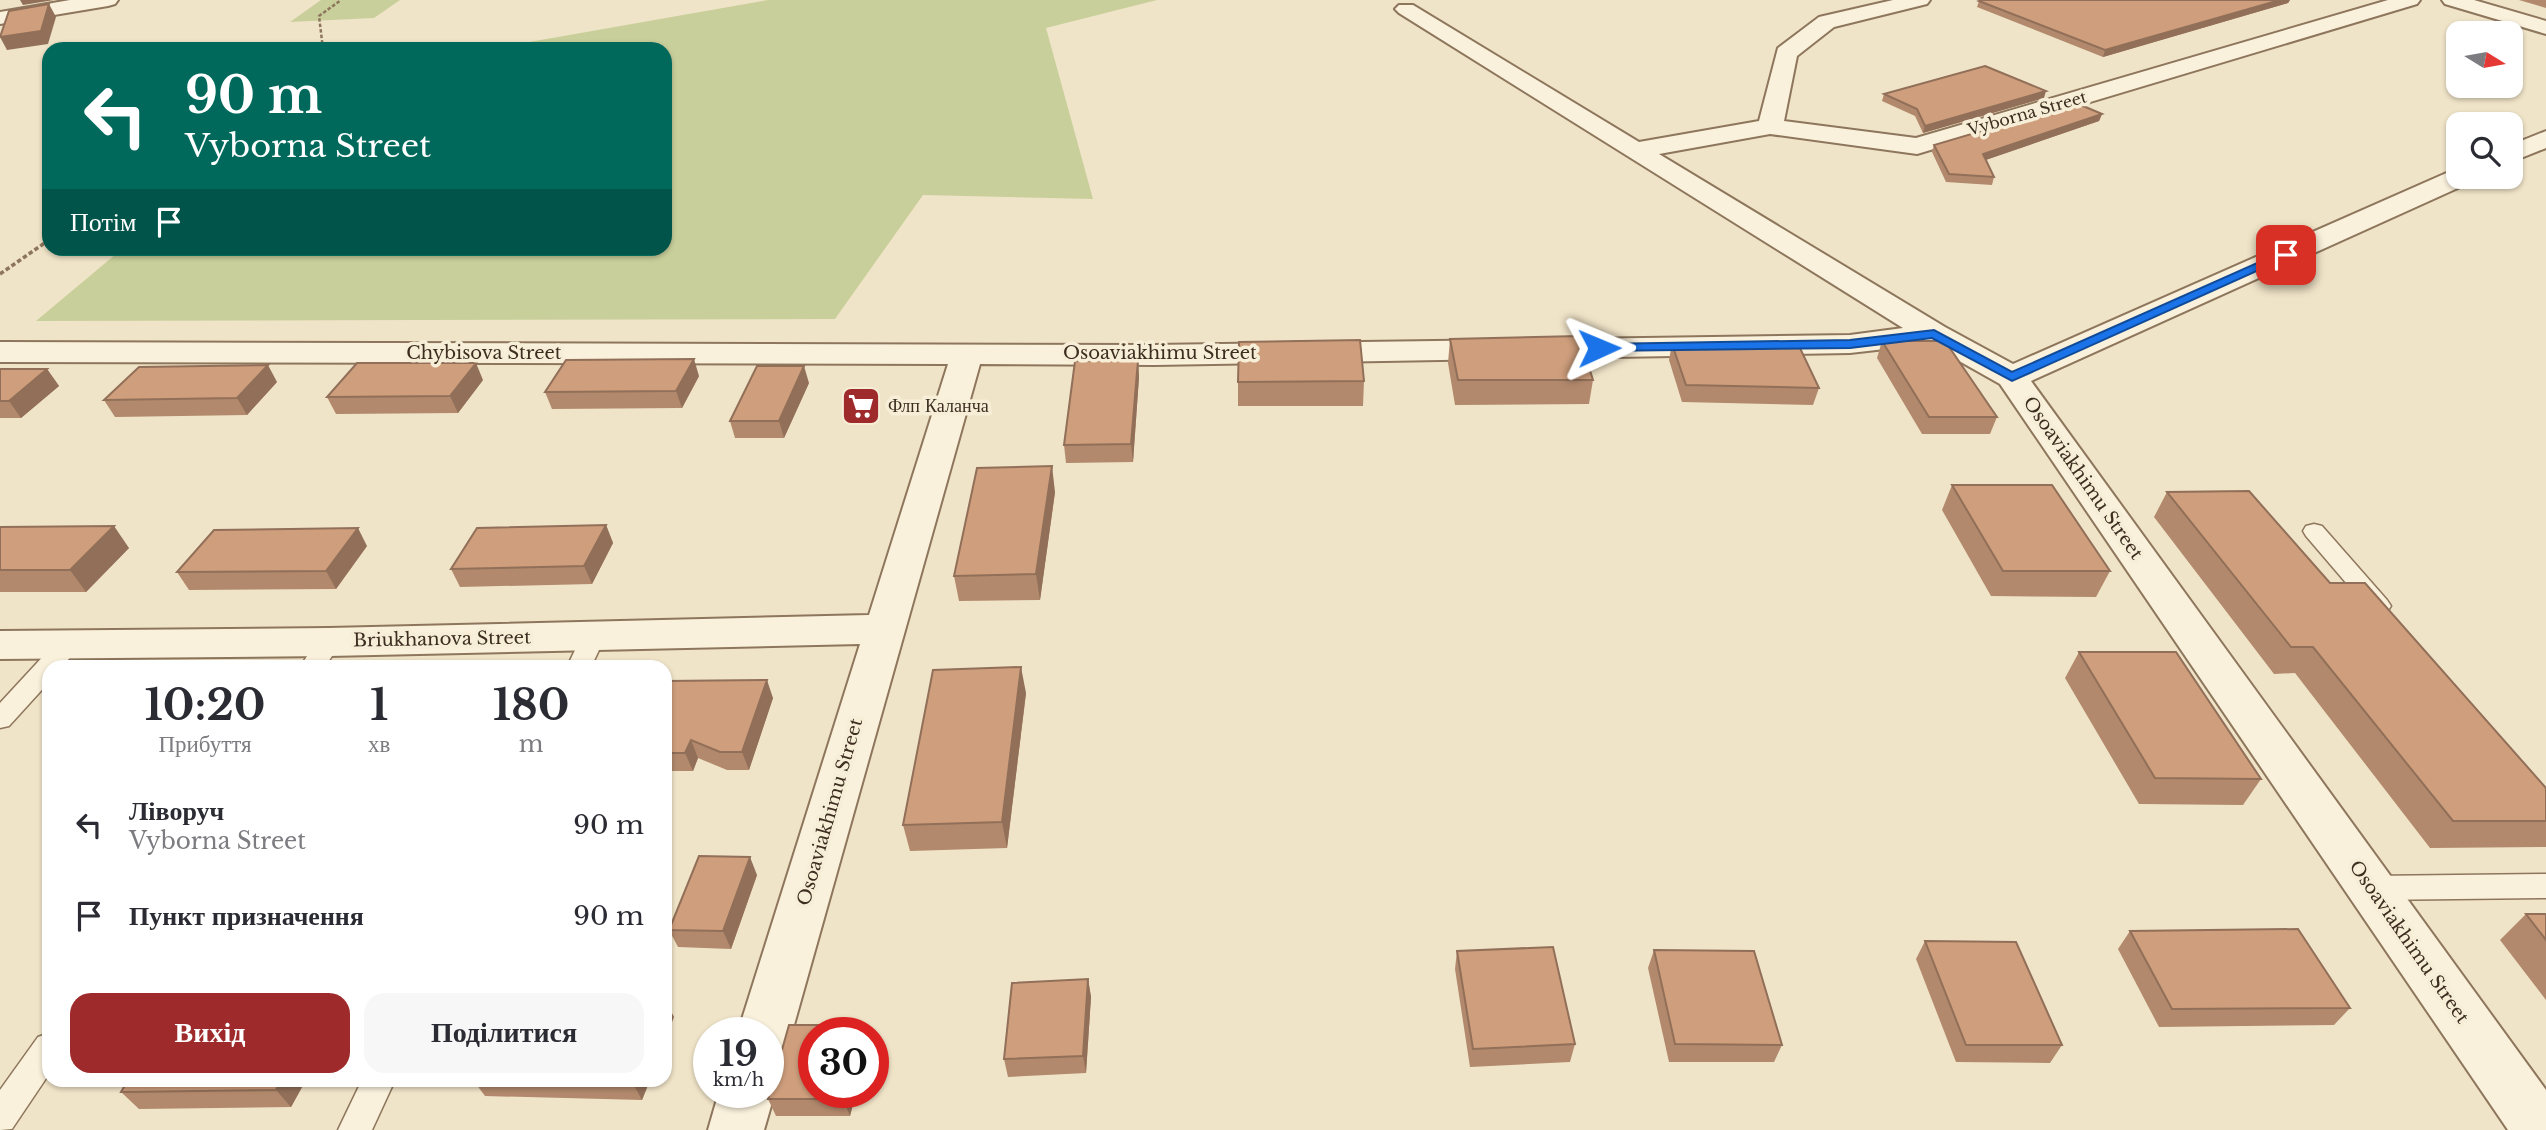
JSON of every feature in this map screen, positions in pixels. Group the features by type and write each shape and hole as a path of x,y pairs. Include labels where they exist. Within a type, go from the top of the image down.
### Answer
{"street":[{"path":"0,18 108,0"},
{"path":"1770,127 1786,53 1827,22 1920,0"},
{"name":"Vyborna Street","path":"1636,149 1770,127 1917,146 2410,0"},
{"path":"2452,0 2546,27"},
{"path":"1441,2 1406,9 1934,334"},
{"path":"2523,149 2546,139"},
{"path":"2012,377 2446,183"},
{"name":"Osoaviakhimu Street","path":"769,1017 967,353 1154,355 1850,344 1934,334 2012,377 2541,1130"},
{"name":"Chybisova Street","path":"0,352 967,353"},
{"name":"Briukhanova Street","path":"0,645 69,643 321,654 587,651 884,629"},
{"path":"736,1130 742,1108"}],"lane":[{"path":"2314,531 2394,622"},
{"path":"54,660 69,643"},
{"path":"0,719 42,673"},
{"path":"2371,888 2546,886"},
{"path":"0,1118 42,1057"},
{"path":"355,1130 376,1087"}],"path":[{"path":"322,42 319,16 341,0"},
{"path":"0,274 42,245"}],"green space":[{"path":"321,0 400,0 374,18 290,22"},
{"path":"768,0 1157,0 1046,28 1093,199 923,195 835,319 36,321 114,256 672,256 672,42 529,42"}],"building":[{"path":"2280,0 2105,50 1979,1"},
{"path":"49,4 41,31 0,37 9,11"},
{"path":"1985,66 2046,91 1925,126 1917,109 1884,94"},
{"path":"2076,103 2102,114 1983,154 1994,177 1949,174 1934,145"},
{"path":"1579,336 1593,380 1458,380 1450,339"},
{"path":"1360,340 1364,381 1238,382 1239,342"},
{"path":"1882,341 1945,341 1997,417 1929,417"},
{"path":"1672,344 1799,346 1819,388 1686,385"},
{"path":"694,359 676,391 545,392 566,360"},
{"path":"1138,360 1131,444 1064,445 1075,361"},
{"path":"357,363 476,363 450,396 327,397"},
{"path":"268,365 237,398 104,400 139,367"},
{"path":"757,366 804,366 779,421 730,421"},
{"path":"0,369 47,369 9,401 0,401"},
{"path":"1052,466 1036,574 954,576 977,468"},
{"path":"1952,485 2052,485 2110,571 2003,571"},
{"path":"2249,491 2330,583 2365,583 2546,788 2546,821 2453,821 2313,647 2291,647 2167,492"},
{"path":"606,525 584,566 451,569 477,528"},
{"path":"114,526 70,570 0,570 0,527"},
{"path":"358,528 326,571 177,572 214,530"},
{"path":"2079,652 2176,652 2261,779 2155,778"},
{"path":"1021,667 1002,822 903,825 933,670"},
{"path":"767,680 742,752 720,752 691,740 685,753 672,753 672,681"},
{"path":"699,856 750,857 723,931 672,930 672,923"},
{"path":"2526,914 2546,914 2546,940"},
{"path":"2298,929 2350,1008 2172,1009 2130,931"},
{"path":"1925,941 2016,942 2062,1045 1966,1045"},
{"path":"1553,947 1575,1044 1473,1049 1457,951"},
{"path":"1654,950 1754,951 1782,1045 1675,1044"},
{"path":"1088,979 1083,1056 1004,1059 1012,983"},
{"path":"789,1025 798,1025 798,1099 784,1099 784,1043"},
{"path":"124,1087 278,1087 276,1090 121,1092"}],"place":[{"name":"Флп Каланча","path":"861,406"}],"route":[{"path":"1599,348 1850,344 1934,334 2012,377 2286,255"}]}
